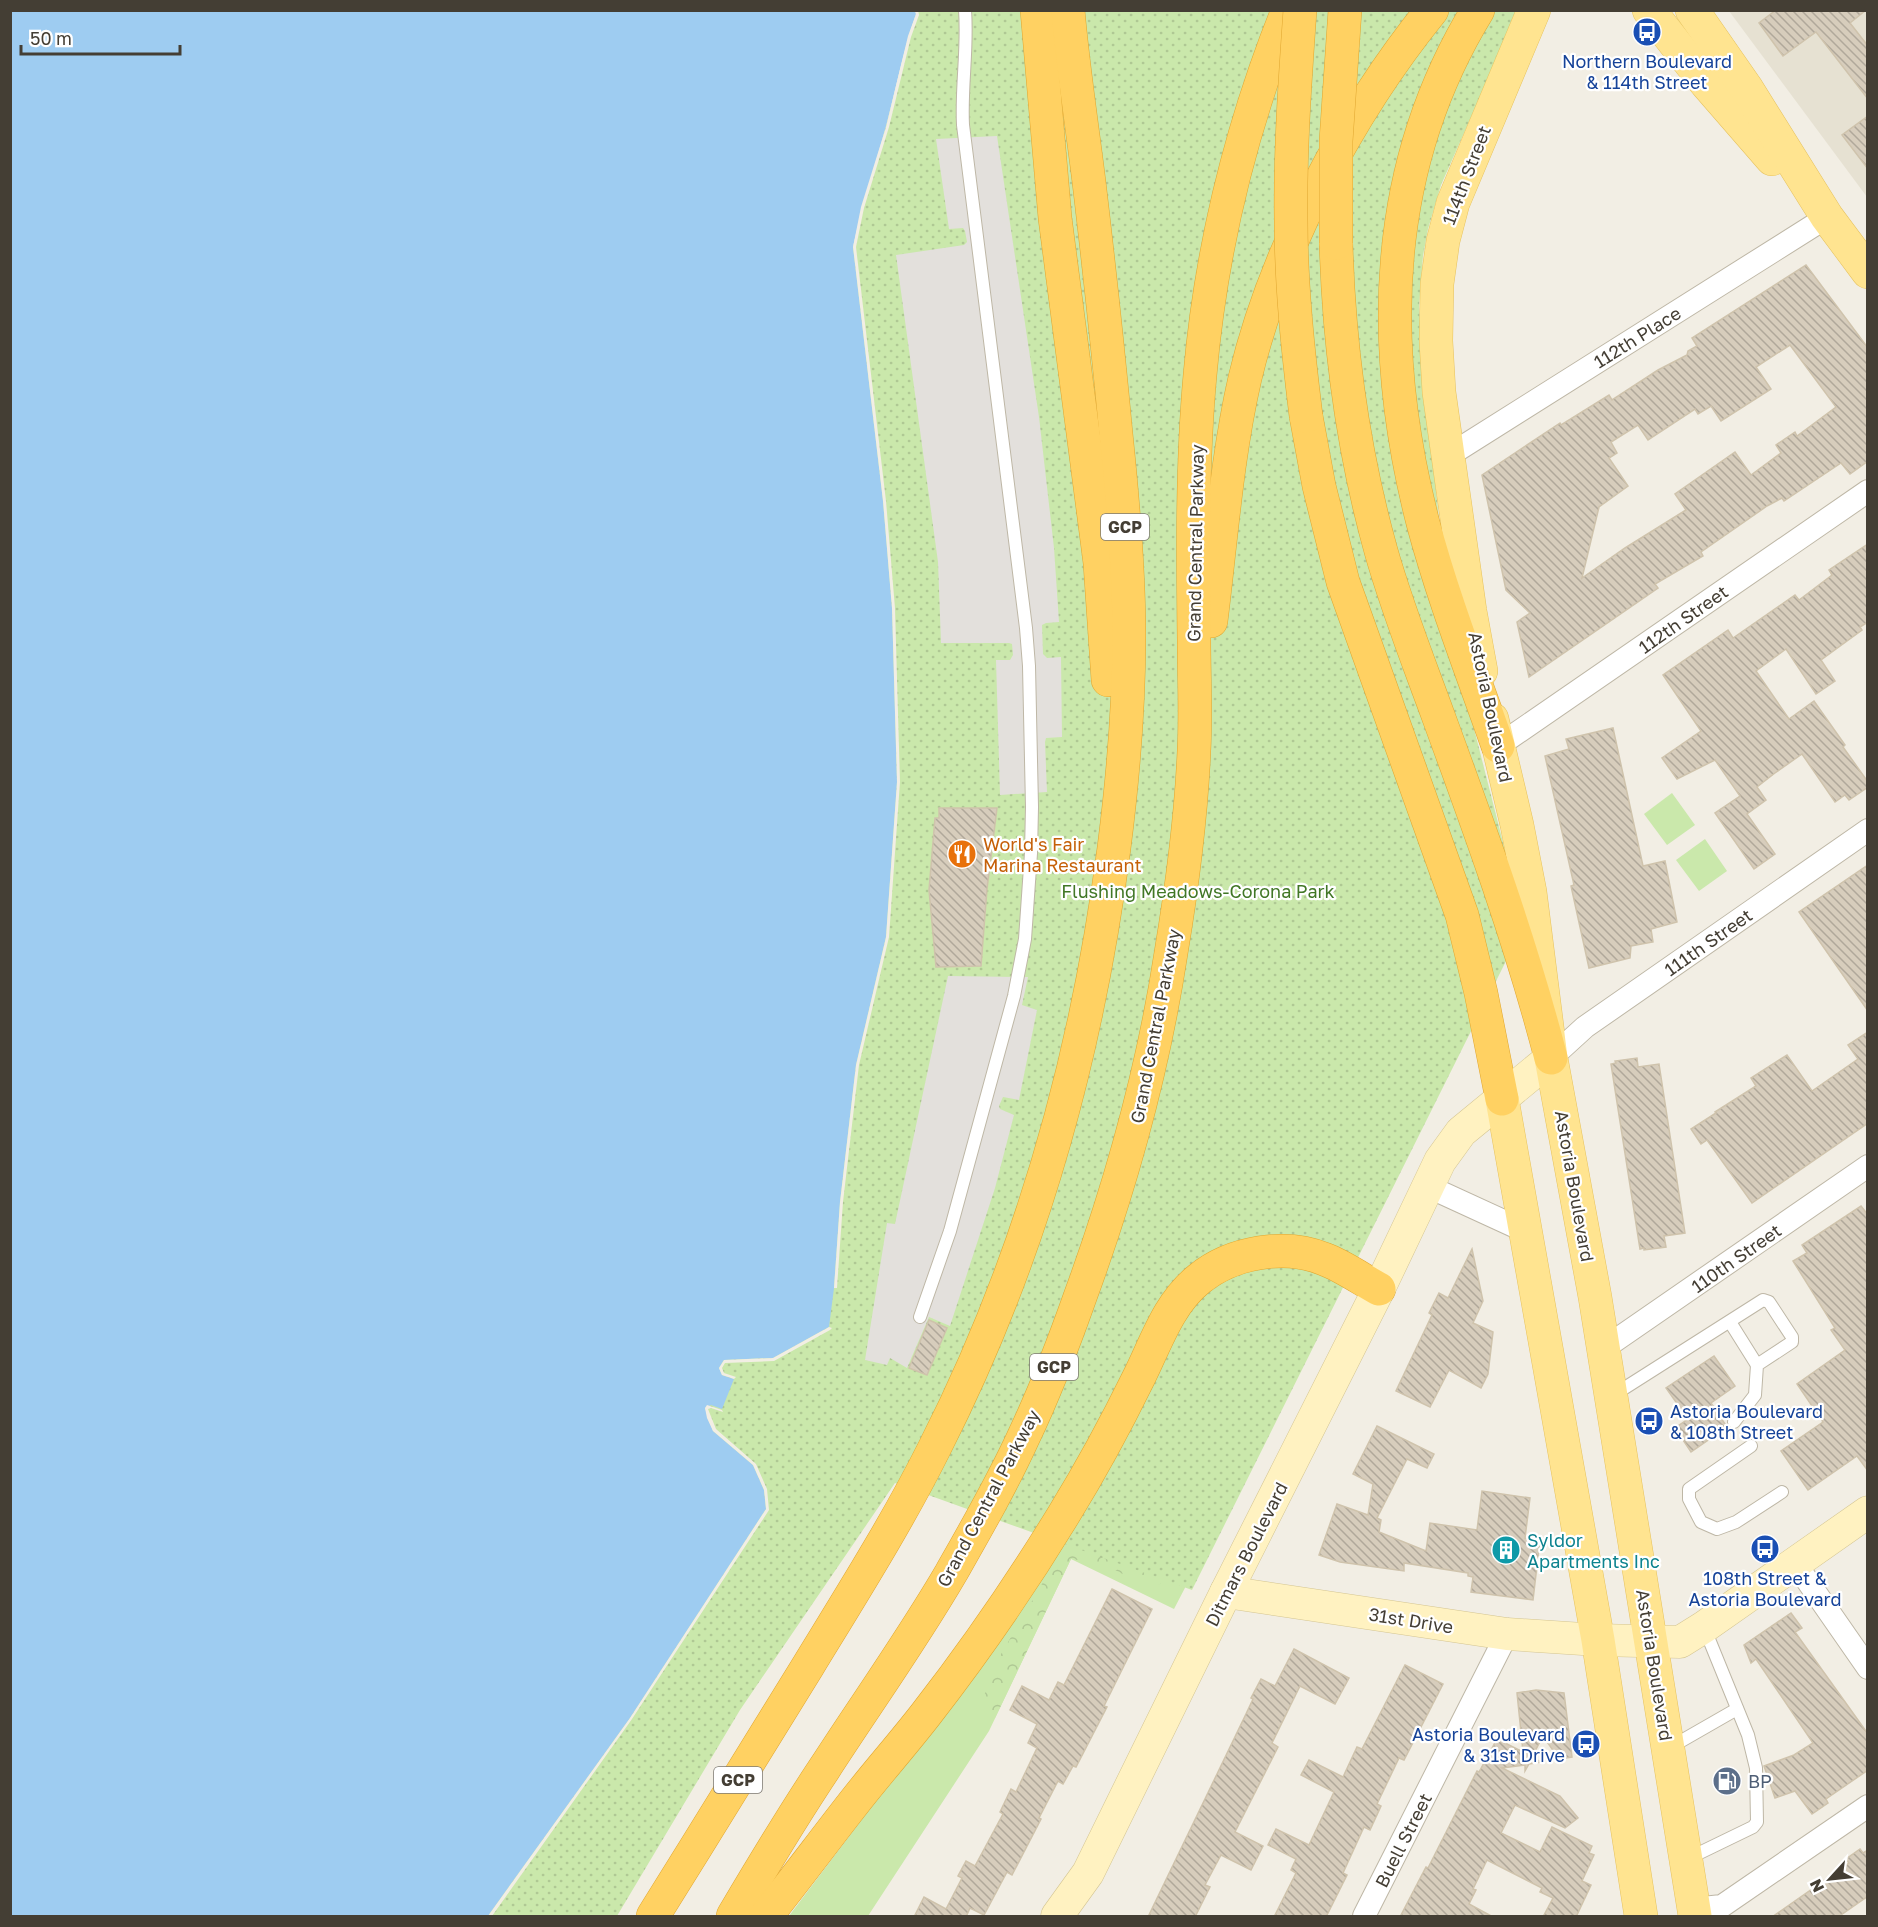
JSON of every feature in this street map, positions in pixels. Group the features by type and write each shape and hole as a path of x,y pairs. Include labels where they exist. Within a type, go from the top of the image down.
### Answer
{"highway":[{"path":"1018,10 1060,256"},
{"name":"GCP","path":"1037,10 1060,256 1096,522 1108,672 1109,748 1106,844 1096,937 1079,1043"},
{"name":"GCP","path":"653,1917 863,1576 938,1442 979,1354 1015,1265 1051,1156 1079,1043 1101,937 1117,826 1124,751 1129,635 1124,520 1114,405 1068,10"},
{"name":"Grand Central Parkway","path":"733,1917 780,1837 948,1578 1022,1442 1057,1361 1118,1189 1146,1083 1165,994 1187,833 1194,748 1195,453 1199,379 1208,301 1222,224 1240,148 1251,109 1288,10"},
{"path":"1300,10 1292,138 1291,220 1294,308 1306,416 1321,495 1343,582 1462,915 1483,1003 1502,1099"},
{"path":"1345,10 1336,141 1336,243 1341,333 1350,411 1364,485 1378,542 1397,602 1511,920 1551,1058"},
{"path":"1194,748 1236,426 1245,378 1260,322 1308,206 1334,157 1379,83 1432,10"},
{"path":"1478,10 1441,85 1426,122 1415,160 1400,235 1394,333 1404,426 1423,522 1498,746"},
{"path":"766,1917 852,1805 927,1713 1017,1586 1064,1513 1139,1378 1167,1319 1186,1291 1199,1279 1232,1260 1266,1252 1306,1254 1323,1258 1379,1289"}],"main road":[{"name":"114th Street","path":"1448,456 1439,392 1436,341 1437,284 1443,241 1457,190 1534,10"},
{"path":"1649,10 1731,111 1827,218"},
{"path":"1692,10 1747,89 1827,218 1868,272"},
{"name":"Astoria Boulevard","path":"1448,456 1470,611 1530,892 1551,1058 1603,1348 1694,1913"},
{"path":"1502,1099 1598,1640 1641,1917"}],"street":[{"name":"112th Place","path":"1448,456 1827,218"},
{"name":"112th Street","path":"1498,746 1868,491"},
{"name":"111th Street","path":"1551,1058 1585,1027 1868,830"},
{"name":"Ditmars Boulevard","path":"1057,1917 1088,1873 1226,1592 1379,1289 1440,1161 1457,1137 1551,1058"},
{"name":"110th Street","path":"1603,1348 1868,1166"},
{"path":"1427,1186 1525,1231"},
{"name":"31st Drive","path":"1226,1592 1507,1634 1680,1642 1704,1628 1868,1512"},
{"path":"1795,1563 1868,1668"},
{"name":"Buell Street","path":"1364,1917 1507,1634"},
{"path":"1694,1913 1722,1906 1868,1806"}],"lane":[{"path":"920,1317 950,1231 1014,996 1024,939 1031,853 1032,795 1028,648 963,125 965,10"},
{"path":"1611,1397 1763,1300 1769,1302 1792,1337 1792,1342 1757,1365"},
{"path":"1730,1322 1757,1365 1755,1395 1734,1422"},
{"path":"1751,1446 1689,1489 1689,1499 1701,1522 1717,1529 1745,1517 1782,1492"},
{"path":"1686,1859 1753,1827 1757,1822 1756,1768 1748,1735 1704,1628"},
{"path":"1668,1749 1737,1709"}],"shaded area":[{"path":"1729,11 1867,11 1867,197"},
{"path":"997,136 1039,417 1054,548 1059,622 1042,625 1043,654 1047,658 1061,657 1062,737 1046,738 1047,792 1000,795 996,660 1010,660 1013,655 1012,644 941,643 938,562 896,255 964,245 967,242 963,228 949,229 936,139"},
{"path":"948,976 1028,977 1022,1005 1037,1010 1019,1100 1003,1097 999,1106 1000,1109 1014,1115 995,1188 950,1326 929,1317 907,1368 890,1358 887,1365 865,1360 887,1223 895,1224"}],"green space":[{"name":"Flushing Meadows-Corona Park","path":"915,11 1518,11 1441,185 1423,256 1419,306 1422,358 1452,642 1524,925 1192,1590 895,1483 740,1710 617,1916 488,1916 713,1431 705,1408 722,1375 719,1368 853,247"},
{"path":"1672,793 1695,825 1667,845 1644,814"},
{"path":"1705,839 1727,871 1699,891 1676,860"},
{"path":"1081,1522 1173,1570 1160,1584 1145,1586 1104,1564 1071,1559 995,1718 987,1711 984,1696 997,1661"},
{"path":"1068,1525 1201,1557 1174,1609 1071,1559 989,1731 868,1916 789,1916 875,1802"}],"water":[{"path":"11,11 915,11 916,14 853,247 883,501 892,608 897,782 886,937 856,1065 840,1202 829,1327 773,1358 724,1360 719,1368 722,1375 734,1379 722,1409 711,1405 705,1408 713,1431 753,1465 764,1490 766,1509 630,1718 488,1916 11,1916"}],"pier":[{"path":"918,10 919,15 911,37 889,127 864,208 856,247 886,501 895,608 900,782 889,937 859,1065 843,1202 837,1288 834,1288 840,1202 856,1065 886,937 897,782 892,608 883,501 853,247 861,207 886,127 915,11"},
{"path":"829,1327 832,1328 774,1361 725,1363 722,1368 724,1373 736,1377 734,1379 722,1375 719,1368 724,1360 773,1358"},
{"path":"707,1405 723,1412 708,1409 716,1429 756,1464 767,1489 769,1510 632,1719 492,1916 488,1916 630,1718 766,1509 764,1490 753,1465 713,1431 707,1418 705,1408"}],"building":[{"path":"1776,10 1866,10 1850,23 1868,46 1868,99 1816,32 1783,56 1759,23"},
{"path":"1868,116 1868,169 1842,135"},
{"path":"1806,265 1868,348 1868,461 1850,474 1841,463 1784,501 1782,498 1767,506 1701,552 1703,556 1655,584 1658,588 1529,677 1517,622 1530,613 1506,590 1482,475 1560,423 1561,425 1609,395 1612,400 1658,370 1687,355 1688,351 1697,346 1692,338","holes":["1790,345 1836,407 1797,436 1795,432 1776,445 1781,453 1751,475 1735,452 1675,494 1686,510 1582,578 1599,507 1628,486 1609,458 1617,453 1611,442 1638,425 1648,440 1695,409 1698,414 1711,406 1721,421 1771,389 1756,367"]},
{"path":"1868,544 1868,622 1860,627 1862,630 1821,660 1835,681 1816,694 1786,649 1756,671 1789,719 1814,701 1845,745 1843,747 1868,782 1868,787 1849,800 1845,795 1835,802 1802,754 1775,773 1757,787 1766,800 1747,814 1775,854 1754,869 1715,813 1740,796 1715,760 1677,779 1662,758 1701,731 1663,675 1728,630 1733,638 1795,595 1799,600 1832,575 1829,570"},
{"path":"1613,728 1643,866 1665,861 1677,922 1651,929 1653,942 1631,946 1630,958 1589,968 1571,886 1574,885 1545,756 1569,749 1566,739"},
{"name":"World's Fair Marina Restaurant","path":"939,808 997,808 981,966 936,967 929,890 935,818 939,818"},
{"path":"1868,865 1868,1011 1799,912"},
{"path":"1868,1032 1868,1123 1752,1203 1707,1140 1701,1144 1691,1129 1756,1086 1751,1078 1787,1055 1812,1091 1858,1059 1848,1045"},
{"path":"1637,1058 1638,1067 1659,1064 1685,1233 1664,1236 1666,1247 1644,1250 1644,1248 1640,1249 1611,1064 1616,1063 1615,1061"},
{"path":"1861,1206 1868,1215 1868,1471 1857,1456 1808,1490 1781,1451 1823,1422 1797,1384 1845,1350 1831,1330 1835,1328 1793,1261 1807,1253 1802,1245"},
{"path":"1472,1249 1483,1301 1473,1323 1493,1332 1488,1374 1481,1388 1449,1370 1430,1407 1396,1391 1432,1315 1429,1313 1439,1293 1448,1298"},
{"path":"929,1320 947,1328 927,1375 909,1368"},
{"path":"1714,1356 1735,1386 1711,1403 1727,1427 1691,1452 1675,1428 1688,1419 1666,1388"},
{"path":"1377,1426 1434,1454 1427,1468 1407,1459 1377,1518 1381,1520 1379,1532 1426,1551 1430,1523 1477,1530 1482,1491 1530,1498 1525,1538 1540,1540 1533,1600 1471,1592 1473,1577 1468,1576 1468,1573 1404,1563 1404,1571 1340,1562 1319,1555 1337,1504 1368,1515 1373,1484 1353,1474"},
{"path":"1112,1589 1152,1609 1104,1706 1107,1707 1076,1767 1073,1766 1063,1784 1058,1781 1012,1875 1007,1872 984,1915 970,1908 966,1917 914,1917 924,1897 946,1909 962,1878 958,1876 966,1861 975,1866 1003,1814 1000,1812 1011,1789 1016,1792 1037,1748 1028,1743 1037,1724 1010,1710 1022,1686 1049,1700 1058,1682 1064,1685"},
{"path":"1791,1613 1802,1628 1795,1632 1868,1734 1868,1770 1826,1799 1828,1803 1812,1814 1795,1791 1775,1798 1764,1766 1794,1755 1813,1743 1756,1659 1751,1663 1744,1645"},
{"path":"1294,1649 1349,1678 1335,1704 1300,1686 1272,1743 1278,1747 1235,1832 1263,1846 1251,1870 1221,1855 1205,1885 1210,1887 1195,1917 1148,1917 1261,1679 1275,1686"},
{"path":"1405,1665 1443,1684 1404,1760 1399,1758 1377,1804 1381,1806 1370,1830 1364,1827 1343,1873 1347,1875 1326,1917 1274,1917 1296,1873 1291,1870 1296,1859 1268,1845 1276,1829 1309,1845 1334,1792 1301,1775 1309,1760 1343,1777 1357,1747 1362,1749"},
{"path":"1536,1690 1564,1693 1572,1757 1559,1759 1543,1736 1532,1757 1541,1762 1529,1764 1525,1771 1525,1765 1502,1768 1560,1796 1578,1818 1565,1828 1515,1805 1501,1833 1540,1852 1552,1827 1592,1846 1589,1853 1594,1855 1582,1881 1591,1885 1576,1917 1543,1917 1553,1898 1540,1892 1542,1888 1487,1860 1473,1889 1476,1890 1469,1904 1493,1917 1400,1917 1426,1867 1428,1868 1477,1771 1479,1772 1497,1739 1523,1752 1517,1693"},
{"path":"1860,1849 1863,1853 1868,1850 1868,1896 1838,1917 1772,1917 1849,1863 1846,1859"}],"place":[{"name":"Northern Boulevard & 114th Street","path":"1647,32"},
{"name":"World's Fair Marina Restaurant","path":"962,854"},
{"name":"Astoria Boulevard & 108th Street","path":"1649,1421"},
{"name":"108th Street & Astoria Boulevard","path":"1765,1549"},
{"name":"Syldor Apartments Inc","path":"1506,1550"},
{"name":"Astoria Boulevard & 31st Drive","path":"1586,1744"},
{"name":"BP","path":"1727,1781"}]}
